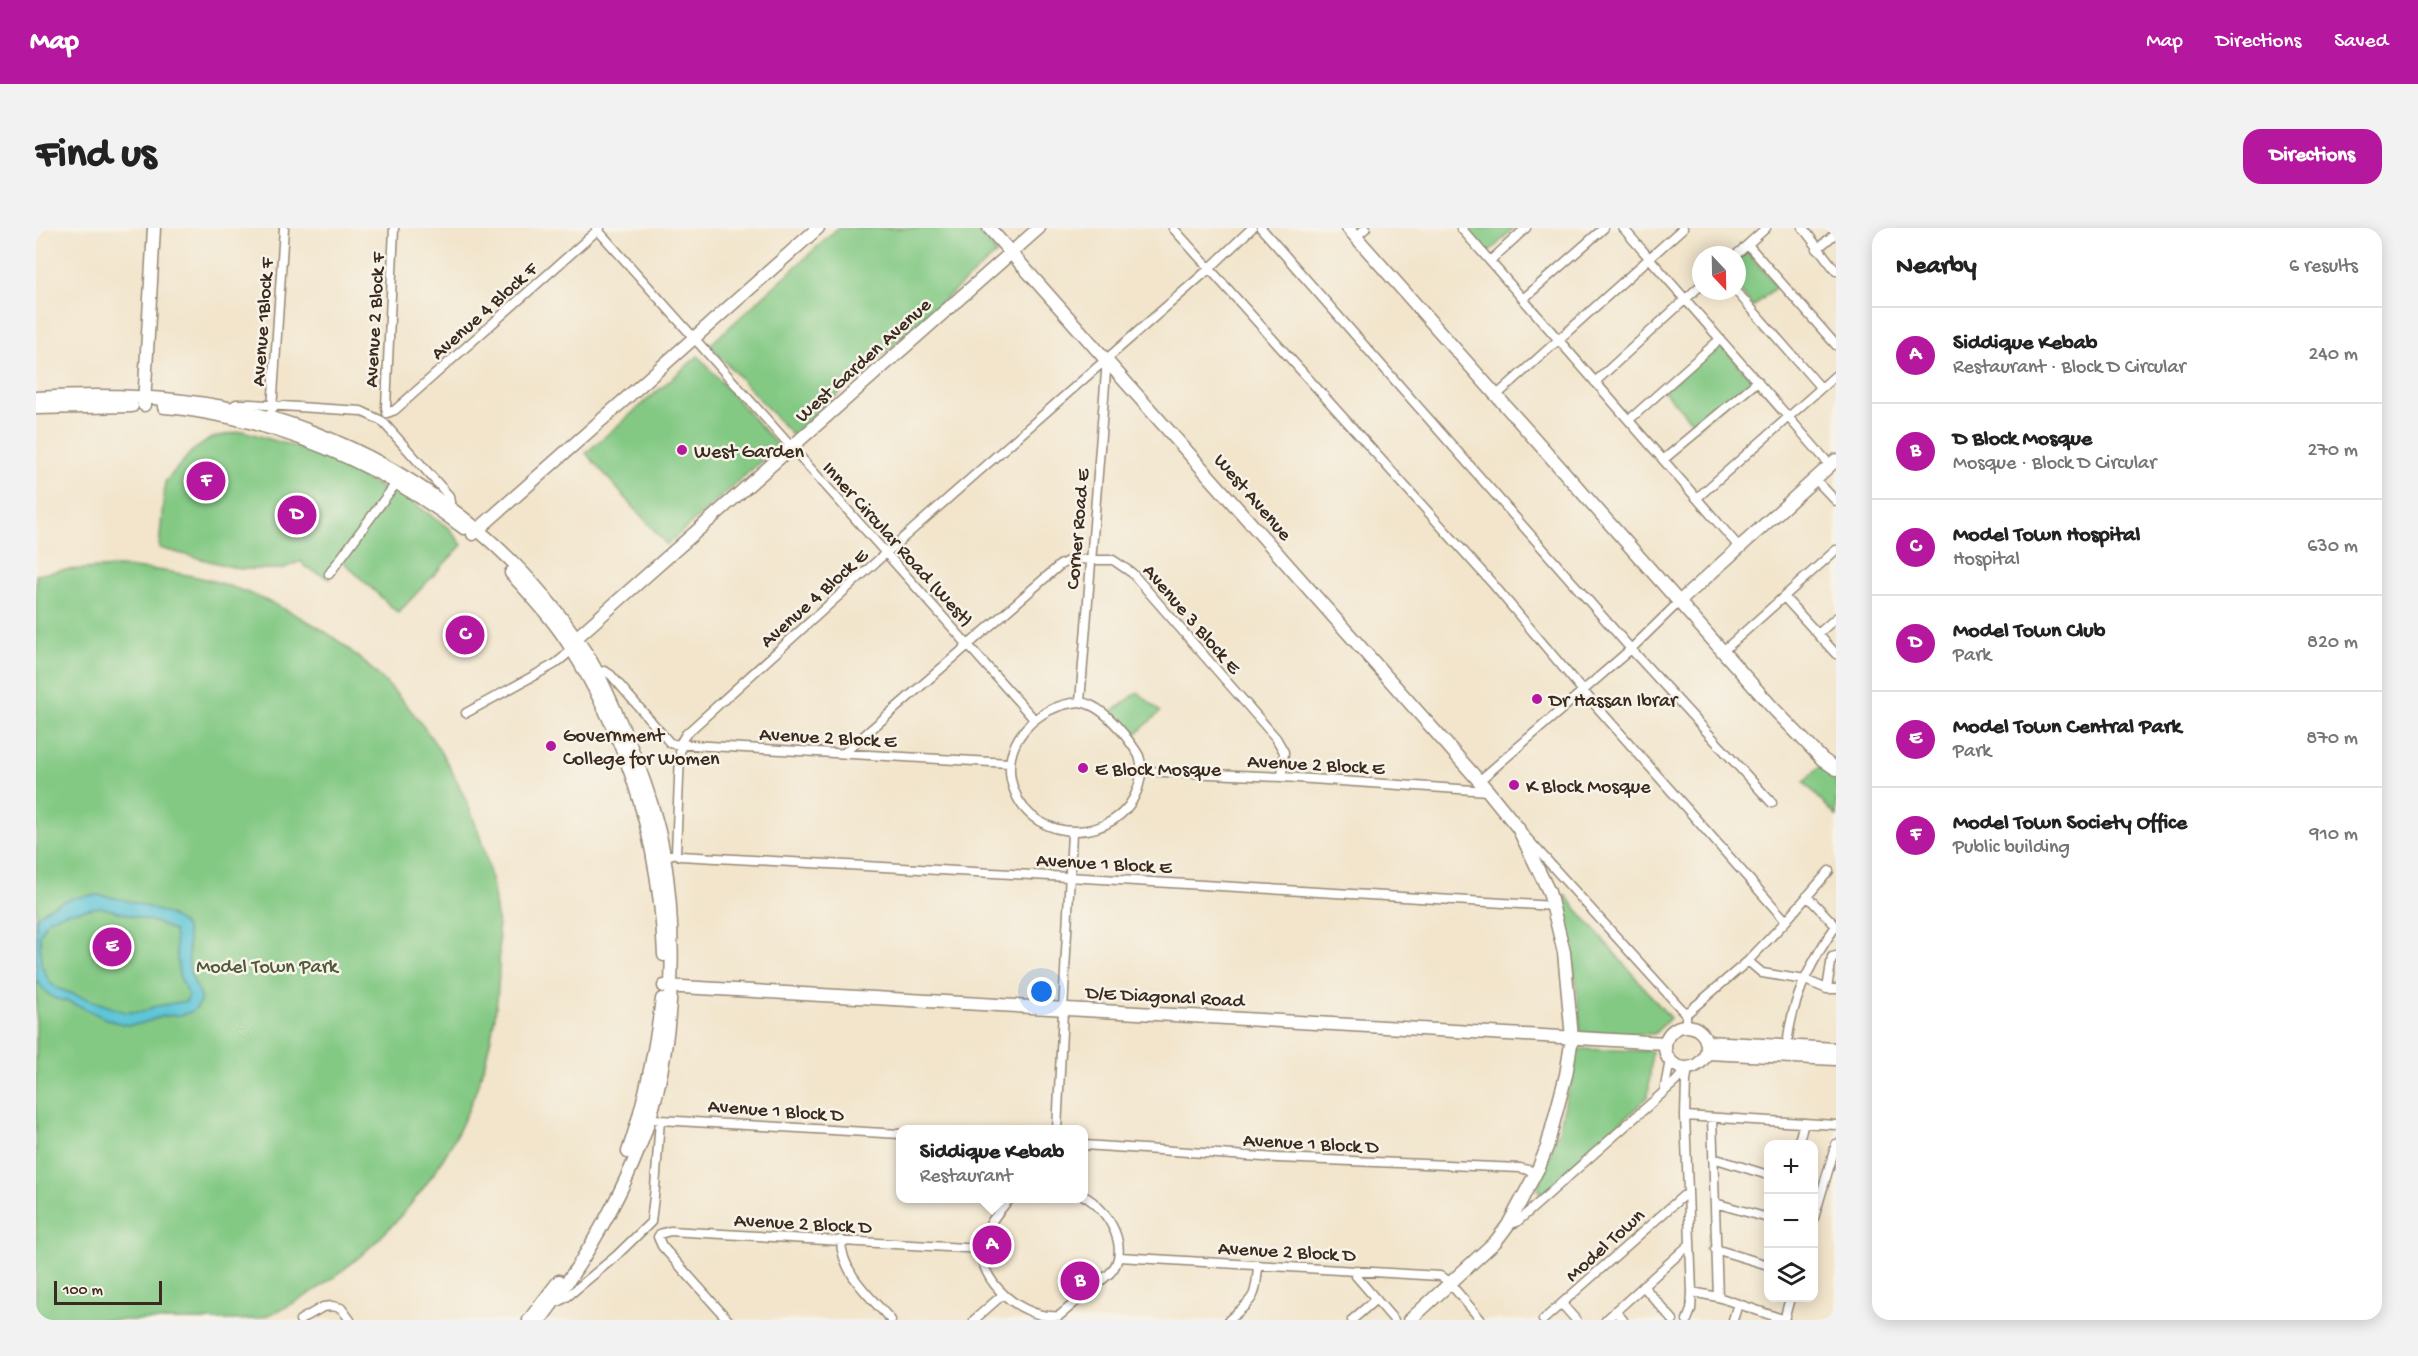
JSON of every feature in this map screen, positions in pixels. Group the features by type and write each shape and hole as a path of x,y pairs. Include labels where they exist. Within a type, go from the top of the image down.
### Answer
{"street":[{"path":"145,402 154,228"},
{"name":"Avenue 1Block F","path":"272,412 284,228"},
{"name":"Avenue 2 Block F","path":"385,417 394,228"},
{"path":"475,532 818,228"},
{"name":"West Avenue","path":"989,228 1488,791 1518,828 1554,906 1565,961 1572,1038 1556,1120 1544,1158 1508,1225 1496,1240 1410,1320"},
{"name":"West Garden Avenue","path":"573,643 1039,228"},
{"path":"1173,228 1492,583 1582,690 1786,921"},
{"name":"Avenue 4 Block E","path":"681,745 686,734 887,552 1209,269 1252,228"},
{"path":"1261,228 1631,649 1772,803"},
{"path":"1366,228 1352,233 1772,707 1822,759 1836,769"},
{"path":"1461,228 1740,548"},
{"path":"1490,261 1526,228"},
{"path":"1523,299 1604,228"},
{"path":"1479,781 1631,649 1679,602 1833,463 1719,340 1623,228"},
{"path":"1497,395 1683,228"},
{"path":"1766,228 1748,245 1836,345"},
{"path":"1803,228 1836,271"},
{"name":"Avenue 4 Block F","path":"385,417 598,229"},
{"name":"Inner Circular Road (West)","path":"598,229 1033,718"},
{"path":"1817,249 1836,233"},
{"path":"1595,382 1692,293"},
{"path":"1744,300 1821,388"},
{"path":"1629,420 1719,340"},
{"name":"Corner Road E","path":"1080,702 1107,359"},
{"path":"1697,498 1836,375"},
{"path":"1663,460 1758,381"},
{"path":"36,398 145,402 171,407 229,412 361,411 385,417 449,496 450,502 447,504"},
{"path":"36,408 145,402"},
{"path":"229,412 304,439 397,482 475,532 508,558 597,673 640,772 665,856"},
{"path":"272,412 381,463 447,504 475,532"},
{"path":"1815,478 1836,501"},
{"path":"329,574 397,482"},
{"path":"1723,651 1836,550"},
{"name":"Avenue 3 Block E","path":"844,753 1065,561 1072,559 1113,560 1132,573 1276,738 1284,752 1282,777"},
{"path":"1784,597 1836,654"},
{"path":"1818,634 1836,618"},
{"path":"466,713 555,664 565,656 573,643"},
{"path":"573,643 626,758 643,808 665,856"},
{"path":"555,1300 560,1301 568,1296 649,1225 653,1212 650,1117 653,1064 667,986 664,953 665,856 681,745 670,743 611,675 605,671 597,673"},
{"path":"1080,702 1095,706 1117,726 1139,756 1141,771 1136,792 1130,804 1117,817 1099,828 1072,833 1045,825 1025,809 1012,786 1009,763 1017,743 1033,718 1060,705 1080,702"},
{"name":"Avenue 2 Block E","path":"681,745 1009,763"},
{"name":"Avenue 2 Block E","path":"1141,771 1282,777 1488,791"},
{"path":"1508,1225 1514,1224 1664,1092 1688,1068 1700,1063 1707,1047 1702,1032 1686,1020 1518,828"},
{"path":"1057,1125 1072,833"},
{"name":"Avenue 1 Block E","path":"665,856 1554,906"},
{"path":"1664,1092 1670,1060 1665,1043 1675,1029 1748,961 1829,871"},
{"path":"1787,1046 1795,1001 1819,949 1836,926 1807,896"},
{"path":"1748,961 1762,973 1805,980 1832,989 1832,957 1836,956"},
{"name":"D/E Diagonal Road","path":"667,986 1665,1043"},
{"path":"1707,1047 1787,1046 1836,1049"},
{"path":"1707,1047 1836,1059"},
{"path":"1670,1060 1688,1068"},
{"path":"1687,1320 1691,1310 1692,1292 1685,1116 1688,1068"},
{"path":"1685,1116 1836,1125"},
{"path":"534,1319 555,1300 596,1238 632,1162 650,1117"},
{"path":"534,1319 589,1234 626,1159 650,1117"},
{"name":"Avenue 1 Block D","path":"650,1117 896,1134"},
{"path":"1712,1118 1718,1297"},
{"path":"1799,1140 1804,1124"},
{"path":"1818,1189 1836,1144"},
{"name":"Avenue 1 Block D","path":"1088,1145 1278,1158 1520,1168 1536,1172"},
{"path":"1713,1158 1764,1174"},
{"name":"Model Town","path":"1543,1320 1683,1196 1688,1195"},
{"path":"1007,1203 989,1227 982,1249 988,1277 1000,1297 1030,1316 1046,1320 1059,1316 1109,1274 1119,1257 1116,1236 1107,1216 1088,1200"},
{"path":"1715,1203 1764,1217"},
{"path":"649,1225 660,1234 658,1237 662,1246 728,1320"},
{"name":"Avenue 2 Block D","path":"660,1234 670,1231 982,1249"},
{"path":"841,1240 845,1265 891,1320"},
{"path":"1606,1320 1690,1244"},
{"path":"1715,1249 1764,1264"},
{"name":"Avenue 2 Block D","path":"1119,1257 1440,1276 1450,1284"},
{"path":"1229,1320 1253,1298 1258,1264"},
{"path":"1356,1270 1356,1276 1394,1320"},
{"path":"1450,1284 1481,1320"},
{"path":"1643,1286 1673,1320"},
{"path":"1692,1292 1718,1297 1784,1320 1789,1302"},
{"path":"974,1320 1000,1297"},
{"path":"1352,1320 1376,1299"},
{"path":"1562,1304 1576,1320"},
{"path":"1733,1320 1738,1304"},
{"path":"300,1320 328,1306 341,1308 350,1320"},
{"path":"1615,1311 1623,1320"}],"green space":[{"name":"West Garden","path":"838,228 974,228 997,253 792,435 710,345"},
{"path":"1464,228 1514,228 1487,254"},
{"path":"1746,251 1777,286 1753,307 1746,299"},
{"path":"1718,344 1721,344 1753,381 1697,427 1664,391"},
{"name":"West Garden","path":"698,356 778,446 667,545 586,453"},
{"path":"243,431 319,454 412,502 450,529 462,545 398,613 339,558 330,579 305,567 301,561 282,569 240,569 159,548 165,482 191,452 211,438"},
{"name":"Model Town Park","path":"118,567 169,572 210,580 261,598 319,628 346,647 380,677 429,734 465,797 488,865 498,935 496,1007 481,1077 452,1143 410,1205 360,1256 319,1288 298,1301 256,1319 36,1320 36,575 62,570"},
{"path":"1138,692 1160,712 1135,735 1129,734 1112,712"},
{"path":"1820,766 1836,779 1836,816 1804,782"},
{"path":"1565,895 1670,1018 1654,1034 1580,1033 1574,967 1556,902"},
{"path":"1577,1049 1652,1051 1648,1097 1543,1194 1537,1190 1560,1126"}],"water":[{"path":"107,896 146,906 181,923 186,929 191,975 200,996 199,1004 193,1011 129,1025 114,1022 52,997 45,991 36,980 36,918 57,904 73,898","holes":["100,907 155,922 174,931 179,975 188,995 186,1001 153,1007 143,1012 124,1012 59,989 50,983 41,964 40,935 49,919 66,913"]}],"place":[{"name":"West Garden","path":"682,450"},
{"name":"Model Town Society Office","path":"206,481"},
{"name":"Model Town Club","path":"297,515"},
{"name":"Model Town Hospital","path":"465,635"},
{"name":"Dr Hassan Ibrar","path":"1537,699"},
{"name":"Government College for Women","path":"551,746"},
{"name":"E Block Mosque","path":"1083,768"},
{"name":"K Block Mosque","path":"1514,785"},
{"name":"Model Town Central Park","path":"112,947"},
{"name":"Siddique Kebab","path":"992,1245"},
{"name":"D Block Mosque","path":"1080,1281"}]}
